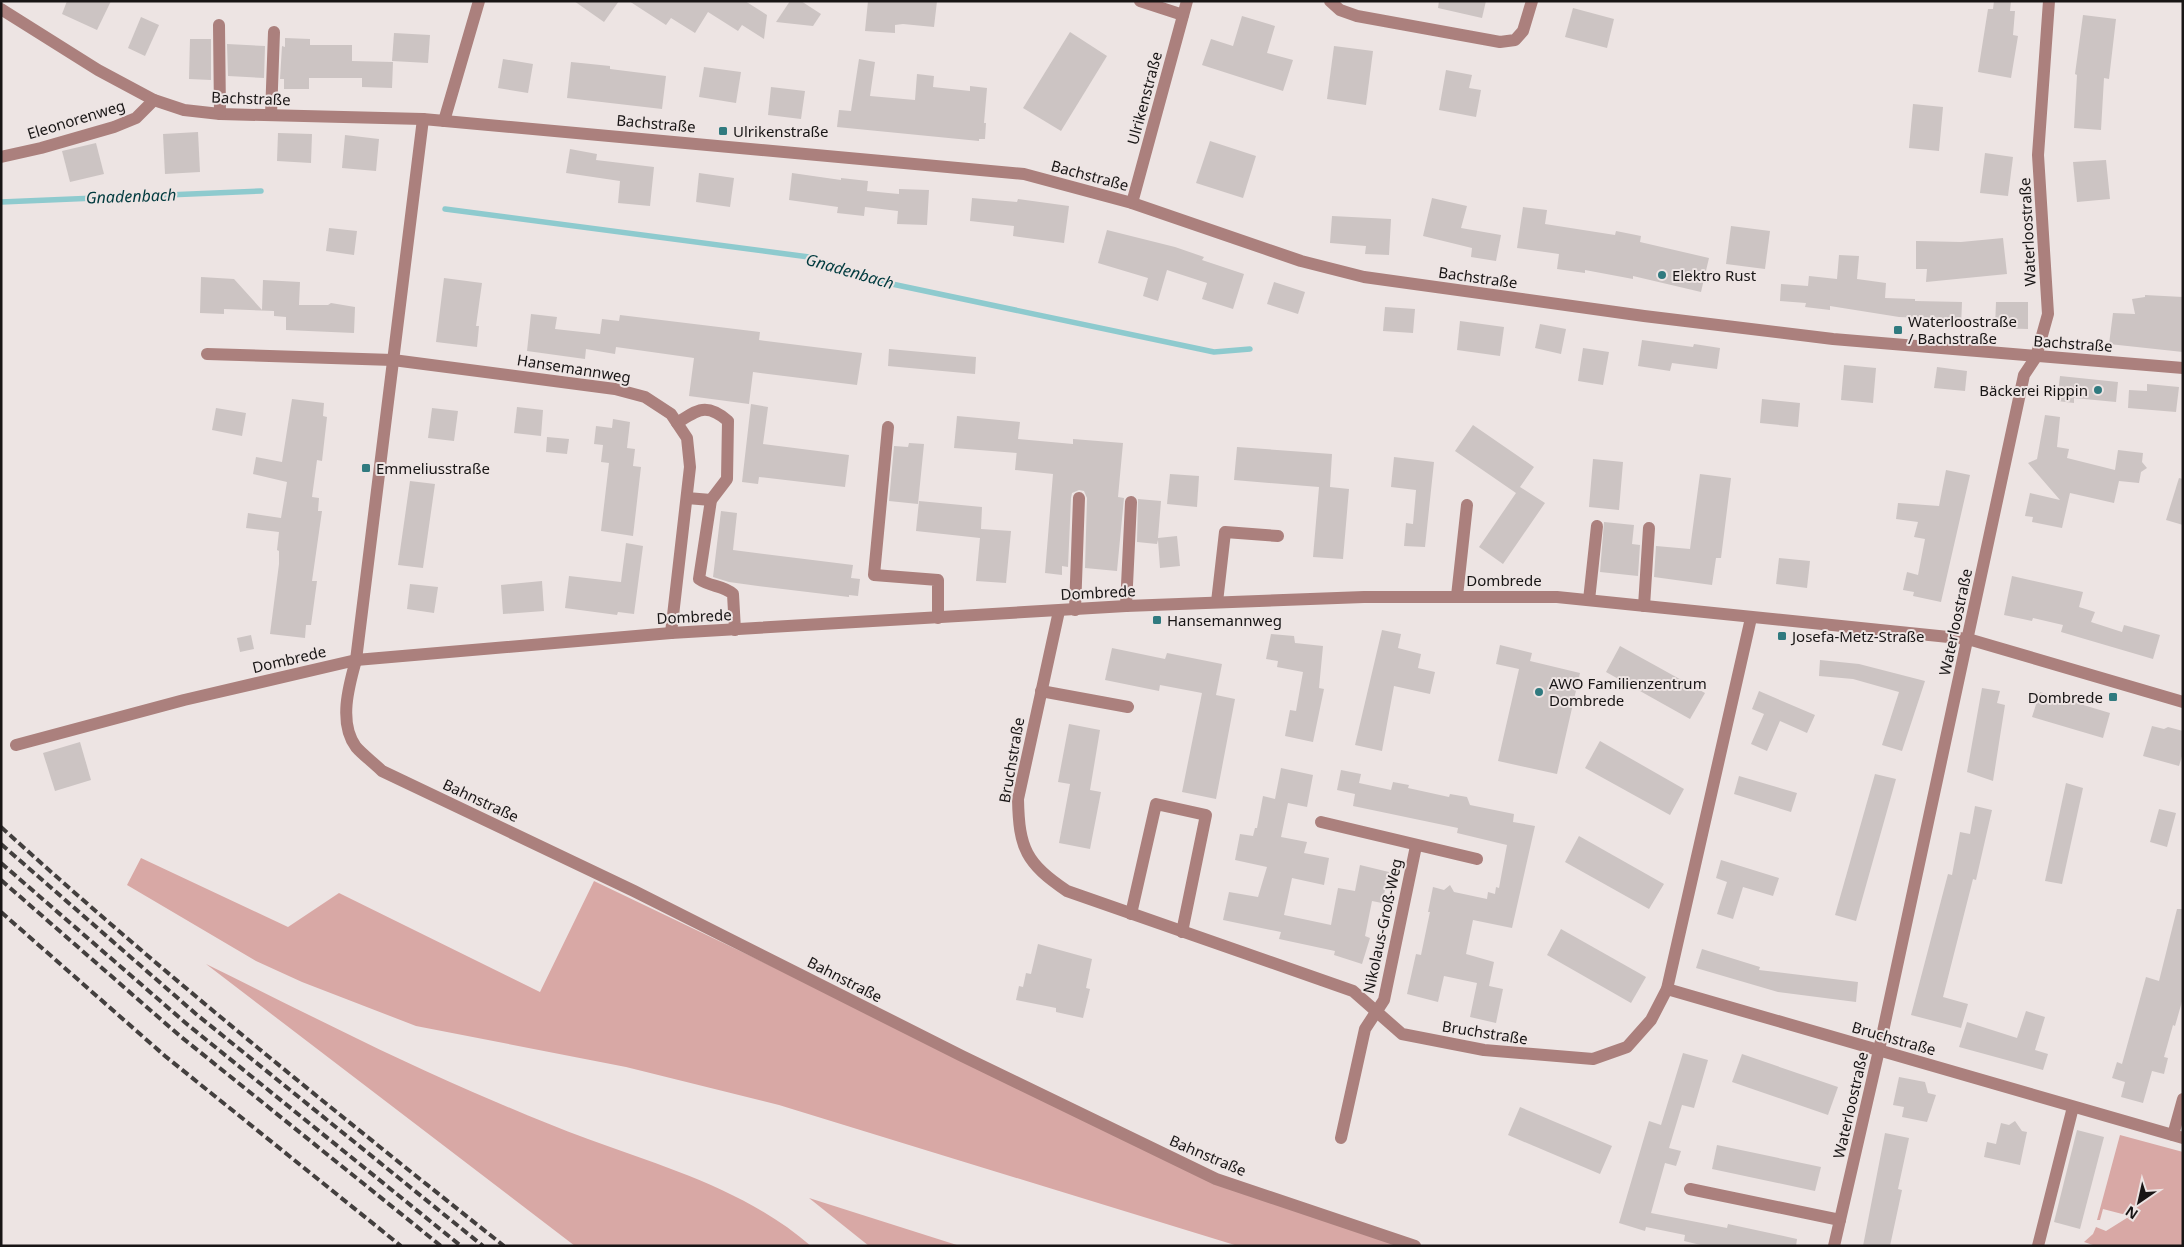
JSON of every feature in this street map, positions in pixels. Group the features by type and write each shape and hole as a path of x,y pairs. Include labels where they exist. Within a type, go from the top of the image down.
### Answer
{"street":[{"path":"444,121 478,1"},
{"path":"1140,1 1183,15"},
{"name":"Ulrikenstraße","path":"1132,203 1187,1"},
{"path":"1330,1 1340,10 1357,16 1500,42 1515,40 1523,31 1532,1"},
{"name":"Waterloostraße","path":"1834,1246 1879,1050 2024,374 2036,357 2048,314 2038,155 2049,1"},
{"name":"Bachstraße","path":"1,9 98,70 154,100 184,110 220,114 423,119 1024,174 1132,203 1301,261 1364,277 1644,316 1832,339 2183,368"},
{"path":"219,25 220,114"},
{"path":"271,115 274,32"},
{"name":"Eleonorenweg","path":"1,157 41,148 114,127 136,118 154,100"},
{"path":"356,660 423,119"},
{"path":"207,354 393,360"},
{"name":"Hansemannweg","path":"393,360 615,389 645,396 671,414 687,438 690,467 671,633"},
{"path":"676,423 691,413 704,408 716,411 728,422 727,479 711,500 699,579"},
{"path":"888,427 874,575 938,580 938,618"},
{"path":"687,498 711,500"},
{"path":"1075,610 1079,498"},
{"path":"1126,606 1131,502"},
{"path":"1457,596 1467,504"},
{"path":"1589,600 1597,526"},
{"path":"1644,606 1650,528"},
{"path":"1217,602 1225,532 1278,536"},
{"path":"677,579 699,579 710,585 727,588 733,594 735,630"},
{"name":"Dombrede","path":"16,745 184,700 356,660 671,633 1126,606 1364,597 1557,597 1751,618 1968,638 2183,702"},
{"name":"Bruchstraße","path":"1059,611 1018,799 1018,829 1026,854 1042,874 1066,891 1353,991 1402,1034 1484,1050 1593,1059 1627,1047 1651,1020 1666,989 2178,1137"},
{"path":"1666,989 1751,618"},
{"name":"Bahnstraße","path":"356,660 349,688 347,723 355,746 382,771 634,891 962,1056 1216,1179 1415,1246"},
{"path":"1041,691 1128,707"},
{"path":"1131,914 1156,804 1206,815 1182,932"},
{"name":"Nikolaus-Groß-Weg","path":"1321,822 1477,859"},
{"name":"Nikolaus-Groß-Weg","path":"1340,1138 1365,1029 1384,1000 1416,846"},
{"path":"2178,1137 2183,1099"},
{"path":"2038,1246 2073,1107"},
{"path":"1690,1189 1840,1220"}],"shaded area":[{"path":"141,858 288,927 339,893 540,992 594,881 1216,1179 1413,1246 1238,1246 779,1105 626,1067 416,1026 302,982 256,961 127,885"},
{"path":"206,964 459,1086 553,1126 705,1182 733,1195 786,1227 811,1246 575,1246"},
{"path":"2120,1135 2183,1152 2183,1246 2096,1246 2084,1242 2093,1234 2096,1227 2106,1231 2130,1216 2103,1209 2100,1220 2097,1220"},
{"path":"809,1198 960,1246 869,1246"}],"building":[{"path":"67,1 111,1 97,30 62,14"},
{"path":"574,1 619,1 604,22"},
{"path":"629,1 745,1 767,15 764,39 742,25 738,31 708,12 695,33 671,18 666,25"},
{"path":"790,1 801,1 821,14 813,26 776,22"},
{"path":"868,1 937,1 934,27 903,24 895,25 895,33 865,31"},
{"path":"1439,1 1486,1 1482,18 1438,8"},
{"path":"1994,1 2011,1 2010,11 2015,11 2013,35 2018,36 2011,78 1978,72 1988,9 1993,9"},
{"path":"1573,8 1614,19 1607,48 1565,37"},
{"path":"2083,15 2116,19 2109,79 2104,78 2101,130 2074,128 2077,75 2075,74"},
{"path":"1242,16 1275,26 1267,53 1293,60 1283,91 1202,65 1211,39 1233,46"},
{"path":"141,17 159,25 145,56 128,48"},
{"path":"1070,32 1107,56 1061,131 1023,108"},
{"path":"394,33 430,35 428,63 392,61"},
{"path":"285,38 310,39 310,45 352,45 352,61 393,62 392,88 362,87 362,78 309,78 309,89 284,89 284,79 280,79 282,46 285,47"},
{"path":"190,39 211,39 211,80 189,79"},
{"path":"227,44 265,46 264,78 228,76"},
{"path":"1334,46 1373,51 1366,105 1327,99"},
{"path":"503,59 533,64 528,93 498,88"},
{"path":"859,59 875,62 870,96 915,100 917,74 934,76 933,87 970,91 970,86 987,88 984,123 986,123 985,139 979,139 979,141 837,127 839,110 851,111"},
{"path":"571,62 610,66 610,69 666,76 662,109 567,98"},
{"path":"704,67 741,72 736,103 699,97"},
{"path":"1446,70 1472,75 1469,88 1481,90 1476,117 1439,110"},
{"path":"771,87 805,91 801,119 768,115"},
{"path":"1913,104 1943,107 1939,151 1909,148"},
{"path":"198,132 200,172 165,174 163,134"},
{"path":"278,133 312,134 311,163 277,161"},
{"path":"345,135 379,139 376,171 342,168"},
{"path":"1210,141 1256,156 1243,198 1196,183"},
{"path":"96,143 104,174 70,182 62,151"},
{"path":"570,149 597,154 596,160 654,167 650,206 618,203 620,181 566,173"},
{"path":"1985,153 2013,157 2008,196 1980,193"},
{"path":"2106,160 2110,199 2077,202 2073,162"},
{"path":"699,173 734,178 730,207 696,202"},
{"path":"792,173 841,180 841,178 868,181 867,191 899,194 899,189 929,190 927,225 897,224 898,211 865,207 864,216 837,213 838,207 789,200"},
{"path":"972,198 1017,202 1018,199 1069,206 1064,243 1013,236 1014,226 970,221"},
{"path":"1432,198 1467,206 1461,228 1501,235 1496,261 1471,257 1472,248 1423,236"},
{"path":"1523,207 1547,210 1545,224 1615,235 1616,231 1641,236 1640,242 1709,258 1701,292 1633,276 1633,279 1585,270 1585,273 1557,269 1559,254 1517,248"},
{"path":"1332,216 1391,219 1389,255 1365,254 1366,246 1330,243"},
{"path":"1731,226 1770,231 1765,269 1726,264"},
{"path":"329,228 357,231 354,255 326,251"},
{"path":"1107,230 1175,247 1204,257 1202,260 1244,274 1233,309 1202,299 1207,283 1167,270 1158,301 1143,296 1148,278 1098,263"},
{"path":"2003,238 2007,274 1926,282 1927,269 1916,269 1916,241 1961,242"},
{"path":"1839,255 1859,256 1857,279 1886,283 1885,298 1962,302 1961,327 1924,325 1925,318 1899,317 1830,306 1830,310 1805,307 1806,303 1780,301 1781,284 1808,286 1809,276 1837,279"},
{"path":"201,277 234,279 262,310 263,280 300,282 299,305 328,305 331,303 355,307 354,333 286,330 286,317 274,316 274,311 224,309 224,314 200,313"},
{"path":"444,278 482,283 476,326 479,326 477,347 436,342"},
{"path":"1274,282 1305,292 1298,314 1267,304"},
{"path":"2145,295 2183,297 2183,352 2109,344 2113,313 2135,314 2132,299 2145,297"},
{"path":"1996,302 2028,302 2028,329 1995,328"},
{"path":"1385,307 1415,309 1413,333 1383,331"},
{"path":"531,314 557,317 555,329 600,334 602,319 619,321 620,315 760,332 759,340 862,353 857,385 753,372 749,404 689,396 694,358 616,347 615,354 586,349 585,359 527,351"},
{"path":"1460,321 1504,327 1500,356 1457,350"},
{"path":"1540,324 1566,329 1561,354 1535,348"},
{"path":"1642,340 1693,347 1694,344 1720,348 1717,369 1672,363 1670,371 1638,366"},
{"path":"1583,348 1609,352 1603,385 1578,381"},
{"path":"889,349 976,357 975,374 888,366"},
{"path":"1844,365 1876,368 1873,403 1841,400"},
{"path":"1937,367 1967,371 1965,391 1934,388"},
{"path":"2060,376 2118,382 2116,402 2074,398 2074,403 2057,401"},
{"path":"2147,384 2179,387 2176,412 2128,408 2129,390 2147,391"},
{"path":"292,399 324,403 323,416 327,417 322,461 317,460 312,497 319,498 318,511 322,511 312,581 317,581 311,625 306,625 305,638 270,634 279,564 279,551 277,550 279,532 246,528 248,513 281,518 287,482 253,474 256,457 282,462"},
{"path":"1762,399 1800,403 1798,427 1760,423"},
{"path":"751,404 768,407 763,444 849,455 845,487 759,477 758,484 742,482"},
{"path":"517,407 543,410 541,436 514,433"},
{"path":"216,408 246,413 242,436 212,430"},
{"path":"432,408 458,411 454,441 428,438"},
{"path":"2045,415 2060,417 2057,447 2069,449 2067,458 2115,470 2118,450 2143,453 2142,462 2147,468 2141,472 2139,483 2119,481 2114,503 2070,493 2062,528 2032,522 2033,517 2025,516 2030,493 2060,500 2028,463 2037,459"},
{"path":"957,416 1020,422 1018,439 1073,444 1073,439 1123,443 1118,497 1124,498 1117,571 1085,568 1087,498 1084,491 1079,490 1072,493 1071,498 1068,567 1062,566 1062,575 1045,573 1053,474 1015,470 1017,453 954,448"},
{"path":"613,419 630,422 627,448 635,449 633,466 641,467 633,536 601,531 609,463 601,462 603,445 594,444 596,426 612,428"},
{"path":"1473,425 1534,467 1520,487 1545,503 1503,564 1479,547 1516,493 1455,451"},
{"path":"547,437 569,439 567,454 546,452"},
{"path":"909,443 924,444 918,504 889,501 894,446 908,447"},
{"path":"1237,447 1332,454 1330,487 1349,489 1343,559 1313,557 1319,487 1234,480"},
{"path":"1394,457 1434,462 1425,547 1404,546 1406,523 1413,524 1416,490 1391,487"},
{"path":"1593,459 1623,462 1619,510 1589,507"},
{"path":"1946,470 1970,475 1941,602 1913,596 1914,592 1903,590 1907,572 1918,575 1925,539 1914,537 1918,522 1896,519 1898,503 1939,506"},
{"path":"1170,474 1199,476 1197,507 1167,504"},
{"path":"1700,474 1731,478 1721,558 1716,558 1712,585 1654,577 1656,546 1690,549"},
{"path":"2179,478 2183,479 2183,525 2166,520"},
{"path":"410,481 435,484 423,568 398,565"},
{"path":"1138,499 1161,501 1158,538 1177,536 1180,566 1160,568 1158,540 1157,544 1137,542"},
{"path":"919,501 982,507 981,529 1011,531 1006,583 976,581 980,538 916,531"},
{"path":"721,511 737,513 733,550 853,565 851,578 860,579 858,596 849,595 849,597 758,586 729,582 713,577"},
{"path":"1604,522 1634,525 1632,544 1640,545 1638,576 1600,572"},
{"path":"626,543 643,546 634,614 618,612 617,615 565,608 569,576 621,582"},
{"path":"1779,558 1810,561 1807,588 1776,584"},
{"path":"2012,576 2083,592 2079,607 2095,612 2091,622 2122,632 2124,625 2160,635 2153,659 2061,632 2063,625 2033,618 2032,621 2004,615"},
{"path":"542,581 544,611 503,614 501,585"},
{"path":"410,584 438,587 434,613 407,609"},
{"path":"1382,630 1401,634 1398,648 1421,654 1418,668 1435,672 1430,694 1394,686 1382,751 1355,745"},
{"path":"1271,634 1294,636 1295,643 1323,646 1319,688 1324,689 1313,742 1285,736 1290,710 1296,711 1303,672 1277,667 1278,661 1266,659"},
{"path":"251,635 254,649 240,652 237,638"},
{"path":"1500,645 1532,653 1530,661 1580,673 1557,774 1498,761 1519,669 1496,664"},
{"path":"1620,646 1705,693 1690,719 1606,672"},
{"path":"1112,648 1165,659 1167,653 1222,664 1216,695 1235,699 1216,799 1182,792 1202,693 1160,685 1159,691 1105,680"},
{"path":"1820,660 1859,664 1925,681 1902,751 1882,745 1899,692 1853,679 1819,676"},
{"path":"1982,688 2000,691 1997,703 2005,705 1993,781 1967,772"},
{"path":"1759,691 1815,715 1807,733 1780,721 1767,751 1751,744 1764,714 1752,709"},
{"path":"2040,692 2110,713 2103,738 2032,717"},
{"path":"1069,724 1100,730 1090,790 1101,792 1090,849 1059,843 1070,784 1058,782"},
{"path":"2152,726 2164,729 2168,727 2183,731 2183,753 2179,766 2143,756"},
{"path":"1600,741 1684,789 1670,815 1585,768"},
{"path":"80,742 91,780 55,791 43,753"},
{"path":"1281,768 1313,775 1307,807 1288,803 1281,837 1307,842 1304,853 1329,858 1324,885 1292,878 1284,915 1331,925 1338,888 1355,891 1360,865 1389,872 1382,903 1372,901 1365,936 1370,938 1362,964 1334,955 1335,951 1279,939 1281,932 1223,920 1229,892 1258,897 1267,867 1235,860 1240,834 1253,836 1255,828 1257,828 1263,796 1275,799"},
{"path":"1341,770 1361,774 1359,783 1391,790 1393,782 1409,785 1408,788 1449,797 1450,794 1467,797 1470,805 1514,814 1513,822 1535,826 1512,928 1473,920 1466,954 1494,962 1489,986 1503,989 1496,1023 1470,1017 1477,983 1444,976 1438,1002 1407,994 1416,954 1421,955 1433,887 1444,890 1450,885 1454,892 1487,899 1488,892 1495,894 1496,887 1499,888 1507,845 1457,833 1458,828 1353,806 1355,794 1337,790"},
{"path":"1875,774 1896,779 1856,921 1835,915"},
{"path":"1739,776 1797,793 1791,812 1734,794"},
{"path":"2066,783 2083,788 2062,884 2045,881"},
{"path":"1975,806 1992,810 1976,880 1973,879 1943,997 1968,1004 1961,1028 1911,1015 1948,874 1952,875 1960,832 1970,834"},
{"path":"2159,809 2176,813 2167,847 2150,842"},
{"path":"1579,836 1664,884 1649,909 1565,862"},
{"path":"1721,860 1779,878 1773,896 1743,887 1733,919 1717,914 1727,882 1716,878"},
{"path":"2177,909 2183,909 2183,998 2164,1057 2168,1058 2164,1074 2152,1071 2143,1103 2121,1097 2125,1082 2112,1078 2117,1062 2122,1064 2146,977 2159,981"},
{"path":"1561,929 1646,977 1631,1003 1547,955"},
{"path":"1038,944 1092,959 1086,988 1090,989 1083,1018 1056,1012 1056,1008 1016,1000 1019,986 1023,987 1026,973 1031,974"},
{"path":"1702,949 1760,967 1759,970 1858,982 1856,1002 1778,992 1696,968"},
{"path":"2026,1011 2045,1017 2035,1050 2048,1054 2043,1070 1959,1047 1967,1022 2017,1038"},
{"path":"1683,1053 1708,1060 1694,1108 1682,1105 1669,1148 1681,1151 1676,1166 1665,1163 1651,1213 1727,1228 1728,1224 1797,1239 1796,1246 1705,1246 1684,1241 1685,1235 1646,1227 1645,1231 1619,1223 1649,1121 1661,1125"},
{"path":"1742,1054 1838,1087 1828,1115 1732,1082"},
{"path":"1899,1077 1925,1082 1928,1093 1936,1095 1927,1122 1902,1117 1904,1107 1893,1105"},
{"path":"1520,1107 1612,1146 1600,1174 1508,1135"},
{"path":"2015,1121 2022,1131 2027,1132 2020,1165 1984,1157 1987,1142 1996,1144 2001,1123 2009,1125"},
{"path":"2077,1130 2104,1137 2080,1229 2054,1222"},
{"path":"1885,1133 1909,1138 1898,1189 1902,1190 1890,1246 1863,1246"},
{"path":"1717,1145 1821,1167 1815,1191 1712,1169"}],"waterway":[{"name":"Gnadenbach","path":"1,202 261,191"},
{"name":"Gnadenbach","path":"445,209 809,257 873,280 1214,352 1250,349"}],"railway":[{"path":"1,827 186,988 504,1246"},
{"path":"1,844 196,1014 483,1246"},
{"path":"1,863 188,1025 461,1246"},
{"path":"1,880 180,1036 441,1246"},
{"path":"1,912 165,1056 401,1246"}],"place":[{"name":"Ulrikenstraße","path":"723,131"},
{"name":"Elektro Rust","path":"1662,275"},
{"name":"Waterloostraße / Bachstraße","path":"1898,330"},
{"name":"Bäckerei Rippin","path":"2098,390"},
{"name":"Emmeliusstraße","path":"366,468"},
{"name":"Hansemannweg","path":"1157,620"},
{"name":"Josefa-Metz-Straße","path":"1782,636"},
{"name":"AWO Familienzentrum Dombrede","path":"1539,692"},
{"name":"Dombrede","path":"2113,697"}]}
